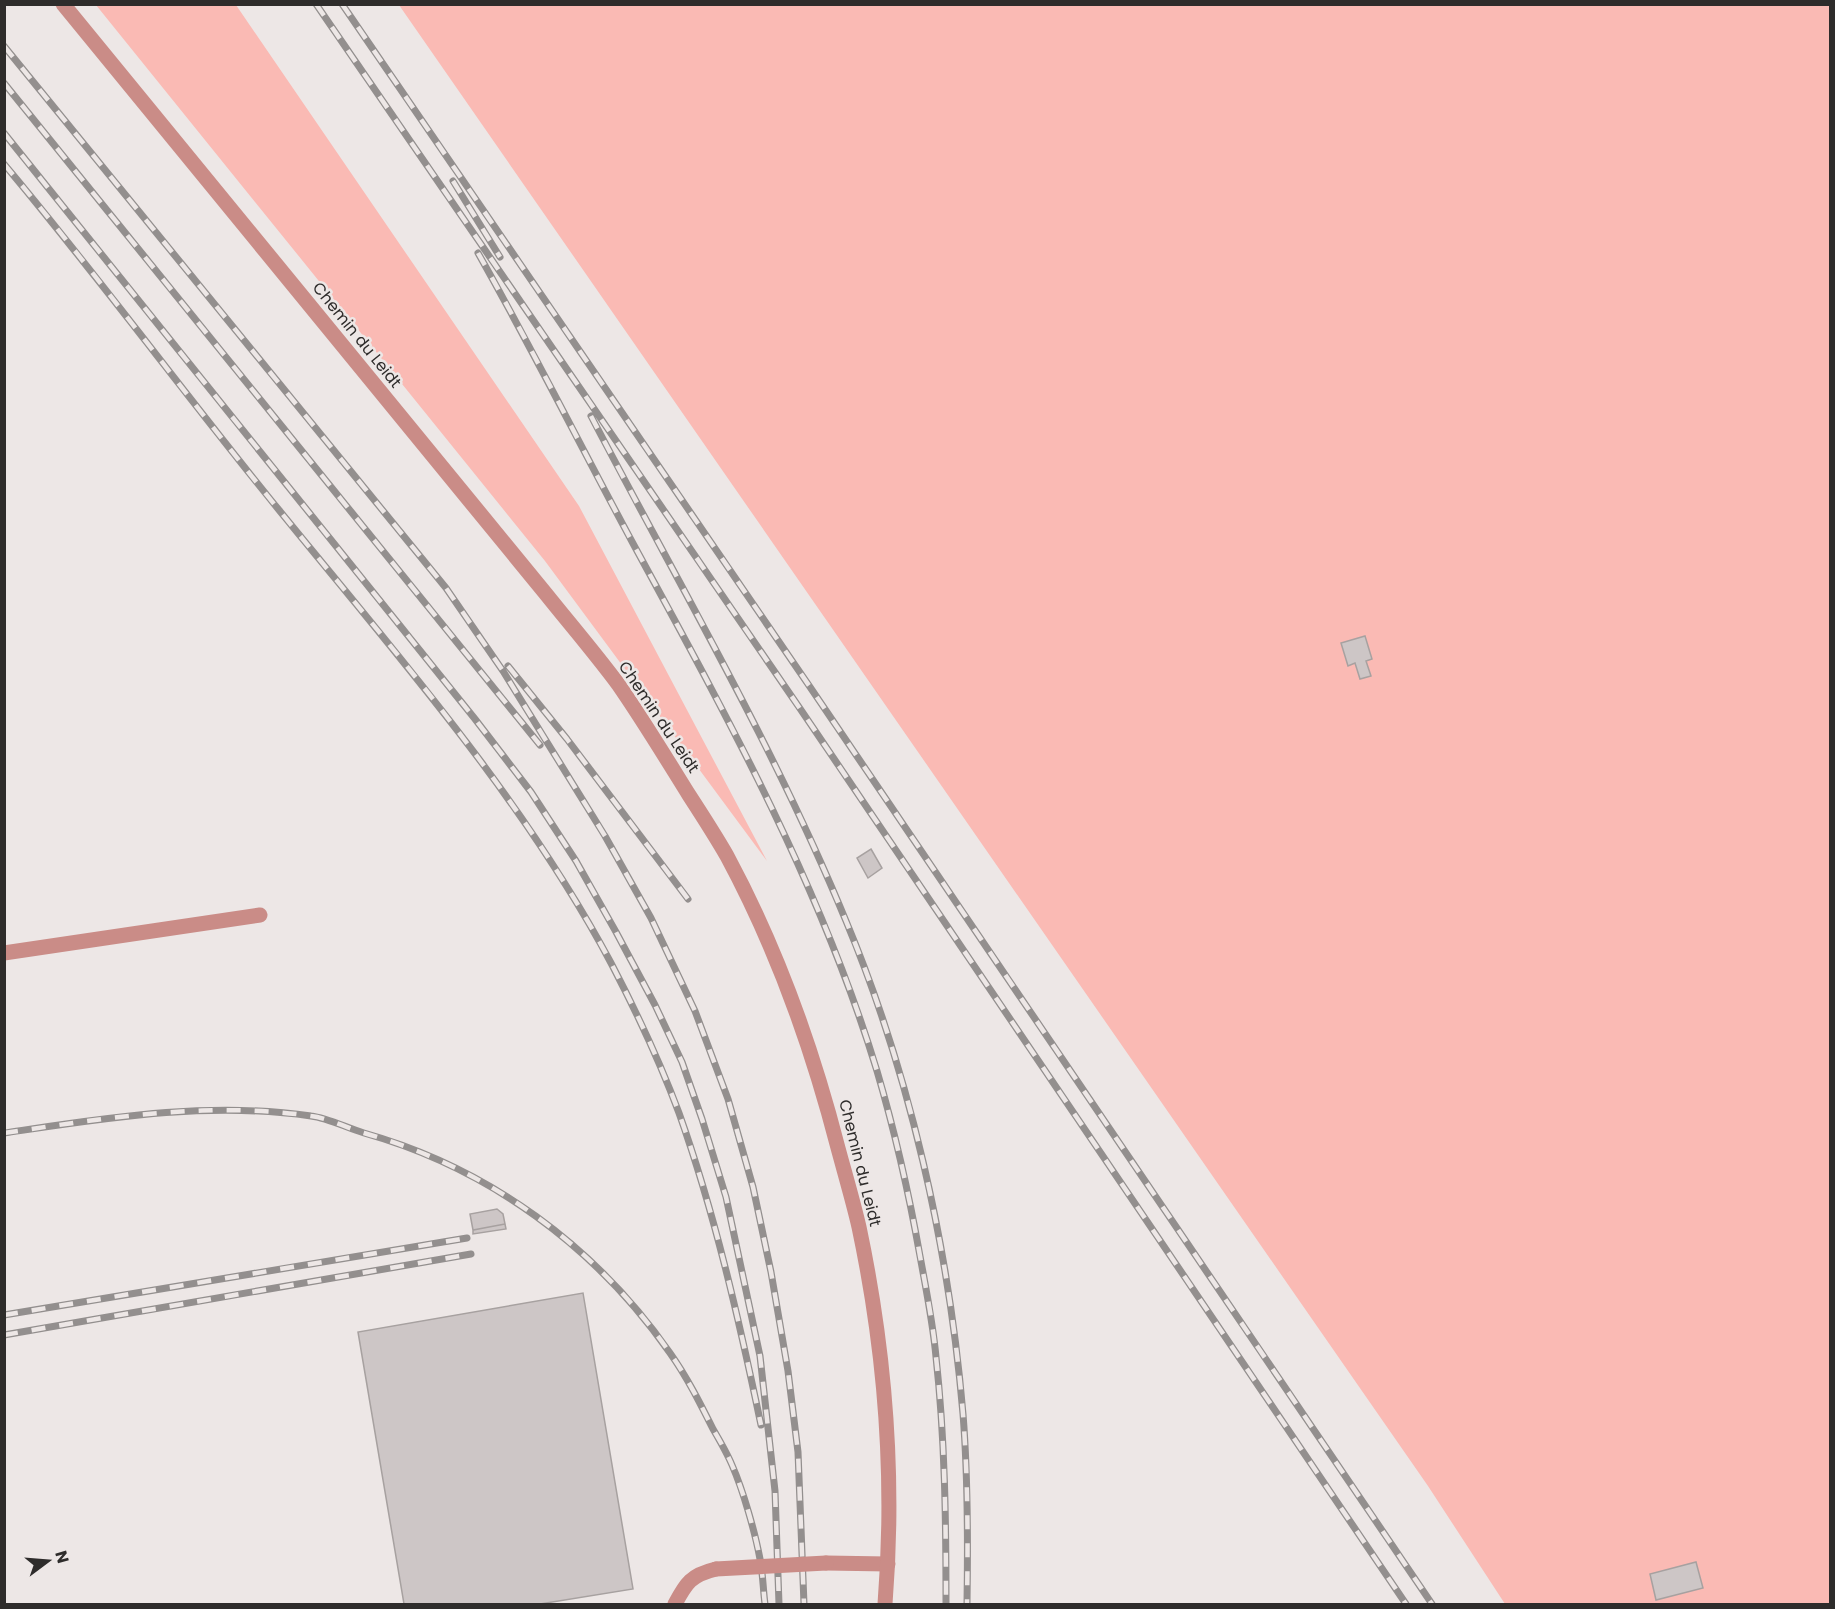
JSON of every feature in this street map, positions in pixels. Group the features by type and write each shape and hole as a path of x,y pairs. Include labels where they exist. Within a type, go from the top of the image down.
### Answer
{"street":[{"name":"Chemin du Leidt","path":"63,4 546,594 617,684 666,757 726,855 767,939 798,1016 825,1096 859,1227 884,1395 888,1564 885,1605"},
{"path":"4,953 260,915"},
{"path":"675,1605 684,1587 700,1573 716,1569 826,1563 888,1564"}],"shaded area":[{"path":"96,5 236,5 579,506 767,861 545,561"},
{"path":"399,5 1830,5 1830,1604 1505,1604 1428,1486"}],"building":[{"path":"1365,636 1372,659 1366,661 1371,676 1360,679 1355,663 1348,666 1341,643"},
{"path":"871,849 882,868 868,878 857,858"},
{"path":"497,1209 503,1214 505,1224 473,1230 470,1214"},
{"path":"505,1224 506,1229 473,1234 473,1230"},
{"path":"583,1293 633,1589 540,1604 404,1604 358,1332"},
{"path":"1696,1562 1703,1588 1656,1600 1650,1574"}],"railway":[{"path":"316,4 801,710 1406,1604"},
{"path":"342,4 810,687 1432,1604"},
{"path":"4,46 446,588 503,671 605,836 651,918 695,1011 728,1099 753,1187 788,1371 798,1452 804,1604"},
{"path":"4,83 540,745"},
{"path":"4,133 475,719 531,792 576,861 655,1005 682,1062 726,1197 760,1356 775,1491 779,1604"},
{"path":"4,164 244,467 456,729 539,843 576,902 630,1000 679,1113 704,1190 725,1268 761,1425"},
{"path":"453,181 500,257"},
{"path":"478,253 738,740 800,870 829,936 854,1003 877,1071 896,1140 935,1344 943,1450 946,1604"},
{"path":"591,416 757,728 788,792 846,921 889,1039 907,1100 937,1225 957,1351 966,1461 967,1604"},
{"path":"508,666 567,739 688,899"},
{"path":"4,1133 157,1113 234,1110 311,1116 410,1148 454,1167 496,1190 536,1216 574,1246 609,1279 641,1315 676,1362 693,1390 736,1475 758,1548 765,1604"},
{"path":"4,1315 467,1238"},
{"path":"4,1335 471,1254"}]}
